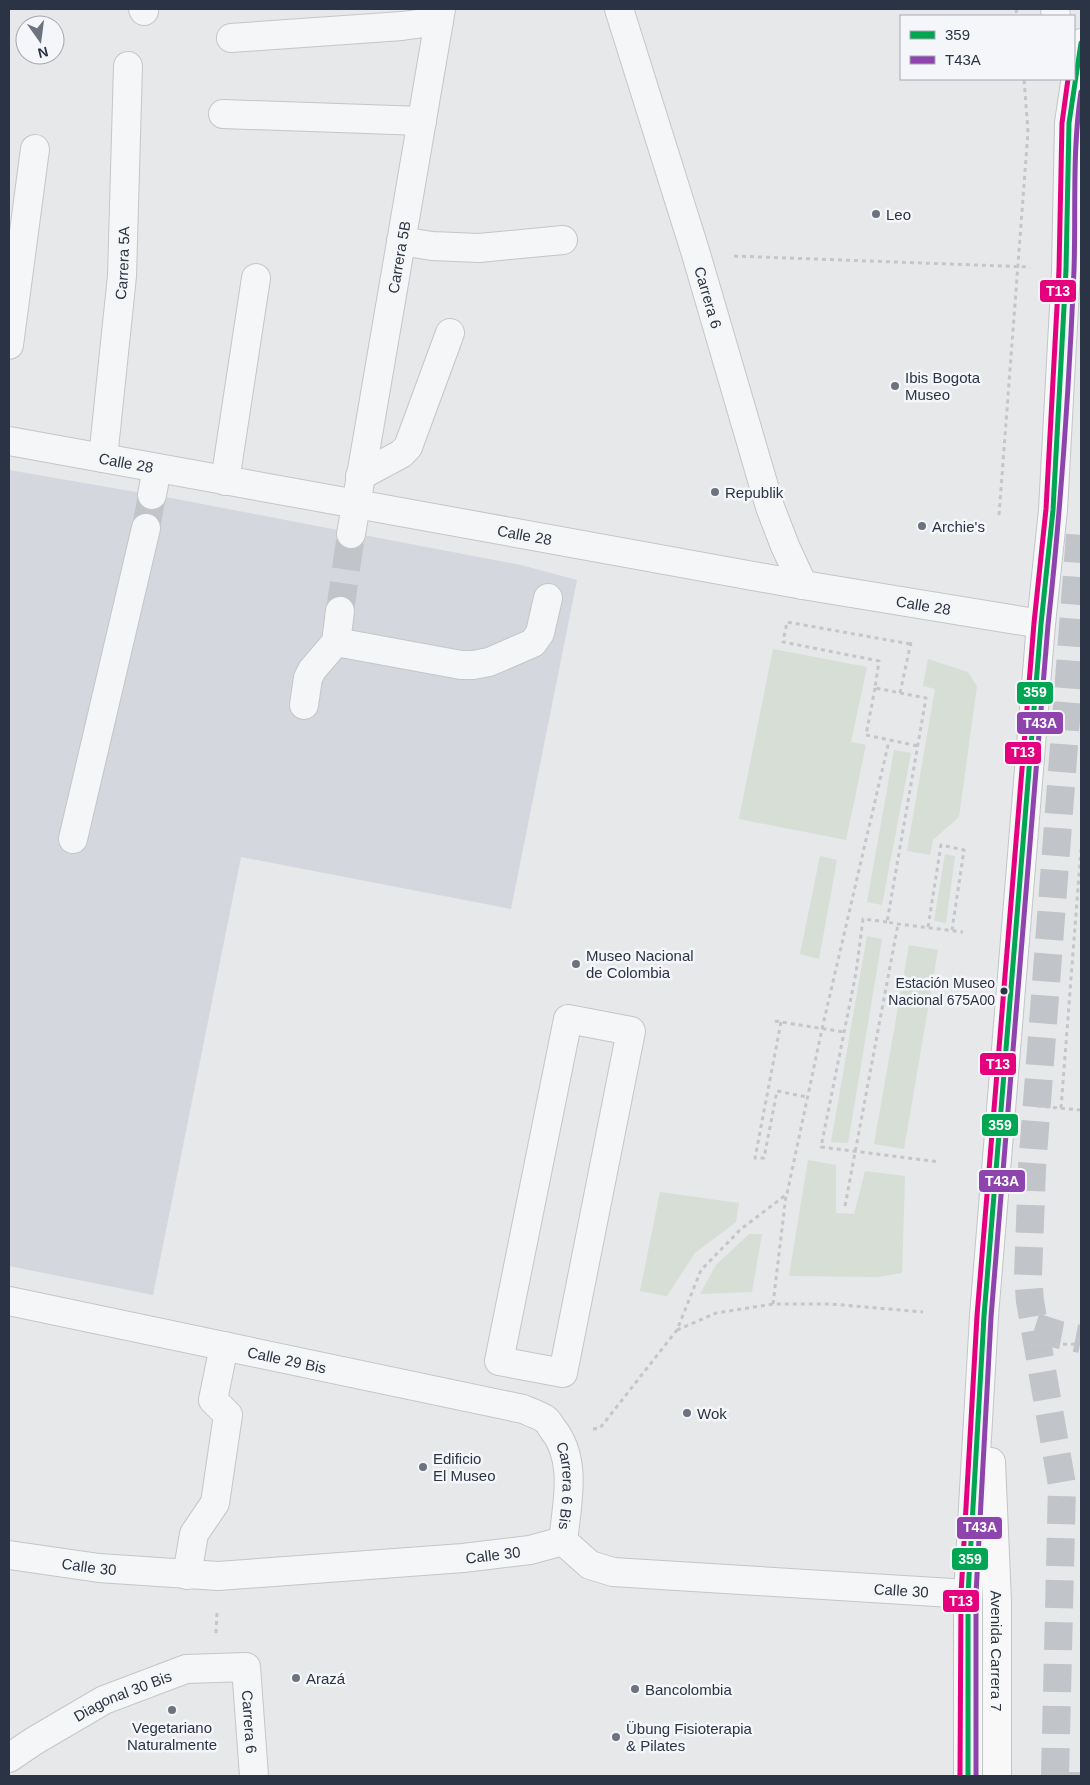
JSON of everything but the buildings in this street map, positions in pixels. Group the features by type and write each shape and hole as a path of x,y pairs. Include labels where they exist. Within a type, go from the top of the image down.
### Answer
{"main road":[{"path":"1069,123 1081,43"},
{"name":"Avenida Carrera 7","path":"968,1776 968,1594 984,1316 1041,624 1053,510 1066,270 1069,123"},
{"name":"Avenida Carrera 7","path":"984,1316 998,1601 997,1776"}],"street":[{"name":"Carrera 6","path":"619,9 696,254 770,507 803,585"},
{"path":"231,38 402,26 440,15"},
{"name":"Carrera 5B","path":"351,534 440,15"},
{"name":"Carrera 5A","path":"103,458 122,276 128,66"},
{"name":"Avenida Carrera 7","path":"1064,80 1069,123"},
{"path":"223,114 422,121"},
{"path":"9,345 35,149"},
{"path":"401,241 432,246 479,248 563,240"},
{"path":"225,481 256,278"},
{"path":"360,476 401,454 408,447 450,334"},
{"name":"Calle 28","path":"9,441 803,585 1041,624"},
{"path":"152,495 158,468"},
{"path":"73,839 146,528"},
{"path":"336,642 461,665 489,662 533,643 540,633 548,598"},
{"path":"304,705 308,678 312,670 336,642 340,611"},
{"path":"568,1019 631,1031 563,1373 499,1361 568,1019"},
{"name":"Calle 29 Bis","path":"9,1301 523,1409 545,1419 557,1434"},
{"path":"187,1575 194,1534 215,1503 228,1415 213,1400 224,1346"},
{"name":"Carrera 6 Bis","path":"557,1434 565,1450 569,1472 563,1541"},
{"name":"Calle 30","path":"9,1555 99,1568 218,1576 463,1558 530,1550 563,1541 590,1565 613,1572 968,1594"},
{"name":"Carrera 6","path":"246,1667 254,1776"},
{"name":"Diagonal 30 Bis","path":"9,1758 104,1700 186,1670 246,1667"}],"path":[{"path":"999,515 1028,132 1024,80"},
{"path":"696,254 1066,270"},
{"path":"910,644 787,622 783,642 879,661 866,736 918,746"},
{"path":"900,693 908,652"},
{"path":"875,688 926,698 887,922"},
{"path":"773,1304 786,1194 888,741"},
{"path":"928,927 941,845 964,850 952,930"},
{"path":"1061,1108 1081,849"},
{"path":"939,1162 821,1147 856,973 863,919 963,932"},
{"path":"845,1206 898,924"},
{"path":"775,1020 844,1032"},
{"path":"780,1022 755,1158 764,1158 778,1091 808,1096"},
{"path":"1031,1105 1081,1110"},
{"path":"557,1434 600,1428 677,1330 701,1270 742,1229 786,1194"},
{"path":"677,1330 716,1313 773,1304 830,1304 924,1312"},
{"path":"1031,1345 1081,1344"},
{"path":"215,1668 218,1576"}],"shaded area":[{"path":"9,470 171,498 521,565 577,580 511,909 241,857 153,1295 9,1266"},
{"path":"773,649 867,667 851,742 866,745 846,840 739,819"},
{"path":"928,659 968,672 977,686 959,817 933,840 930,855 907,851 935,689 923,686"},
{"path":"894,750 911,753 882,905 867,902"},
{"path":"945,854 955,856 946,923 934,921"},
{"path":"820,856 837,860 819,959 800,954"},
{"path":"867,936 882,939 848,1143 831,1142"},
{"path":"909,945 938,950 904,1149 874,1144"},
{"path":"808,1160 836,1165 836,1213 854,1214 865,1171 905,1176 902,1273 877,1277 789,1276"},
{"path":"660,1192 739,1203 736,1222 695,1253 667,1296 640,1291"},
{"path":"749,1234 762,1234 752,1292 700,1294 716,1265"}],"tunnel":[{"path":"146,528 152,495"},
{"path":"1055,1776 1062,1485 1030,1301 1028,1275 1032,1168 1081,521"},
{"path":"340,611 351,534"},
{"path":"1035,1327 1081,1339"}],"transit line":[{"name":"359","path":"968,1776 968,1594 984,1316 1041,624 1053,510 1066,270 1069,123 1081,43"},
{"name":"T13","path":"960,1776 961,1594 977,1316 1034,623 1046,509 1059,270 1062,123 1068,80"},
{"name":"T43A","path":"976,1776 976,1594 991,1317 1064,448 1074,270 1076,136 1081,92"}],"place":[{"name":"Leo","path":"876,214"},
{"name":"Ibis Bogota Museo","path":"895,386"},
{"name":"Republik","path":"715,492"},
{"name":"Archie's","path":"922,526"},
{"name":"Museo Nacional de Colombia","path":"576,964"},
{"name":"Estación Museo Nacional 675A00","path":"1004,991"},
{"name":"Wok","path":"687,1413"},
{"name":"Edificio El Museo","path":"423,1467"},
{"name":"Arazá","path":"296,1678"},
{"name":"Bancolombia","path":"635,1689"},
{"name":"Vegetariano Naturalmente","path":"172,1710"},
{"name":"Übung Fisioterapia & Pilates","path":"616,1737"}]}
